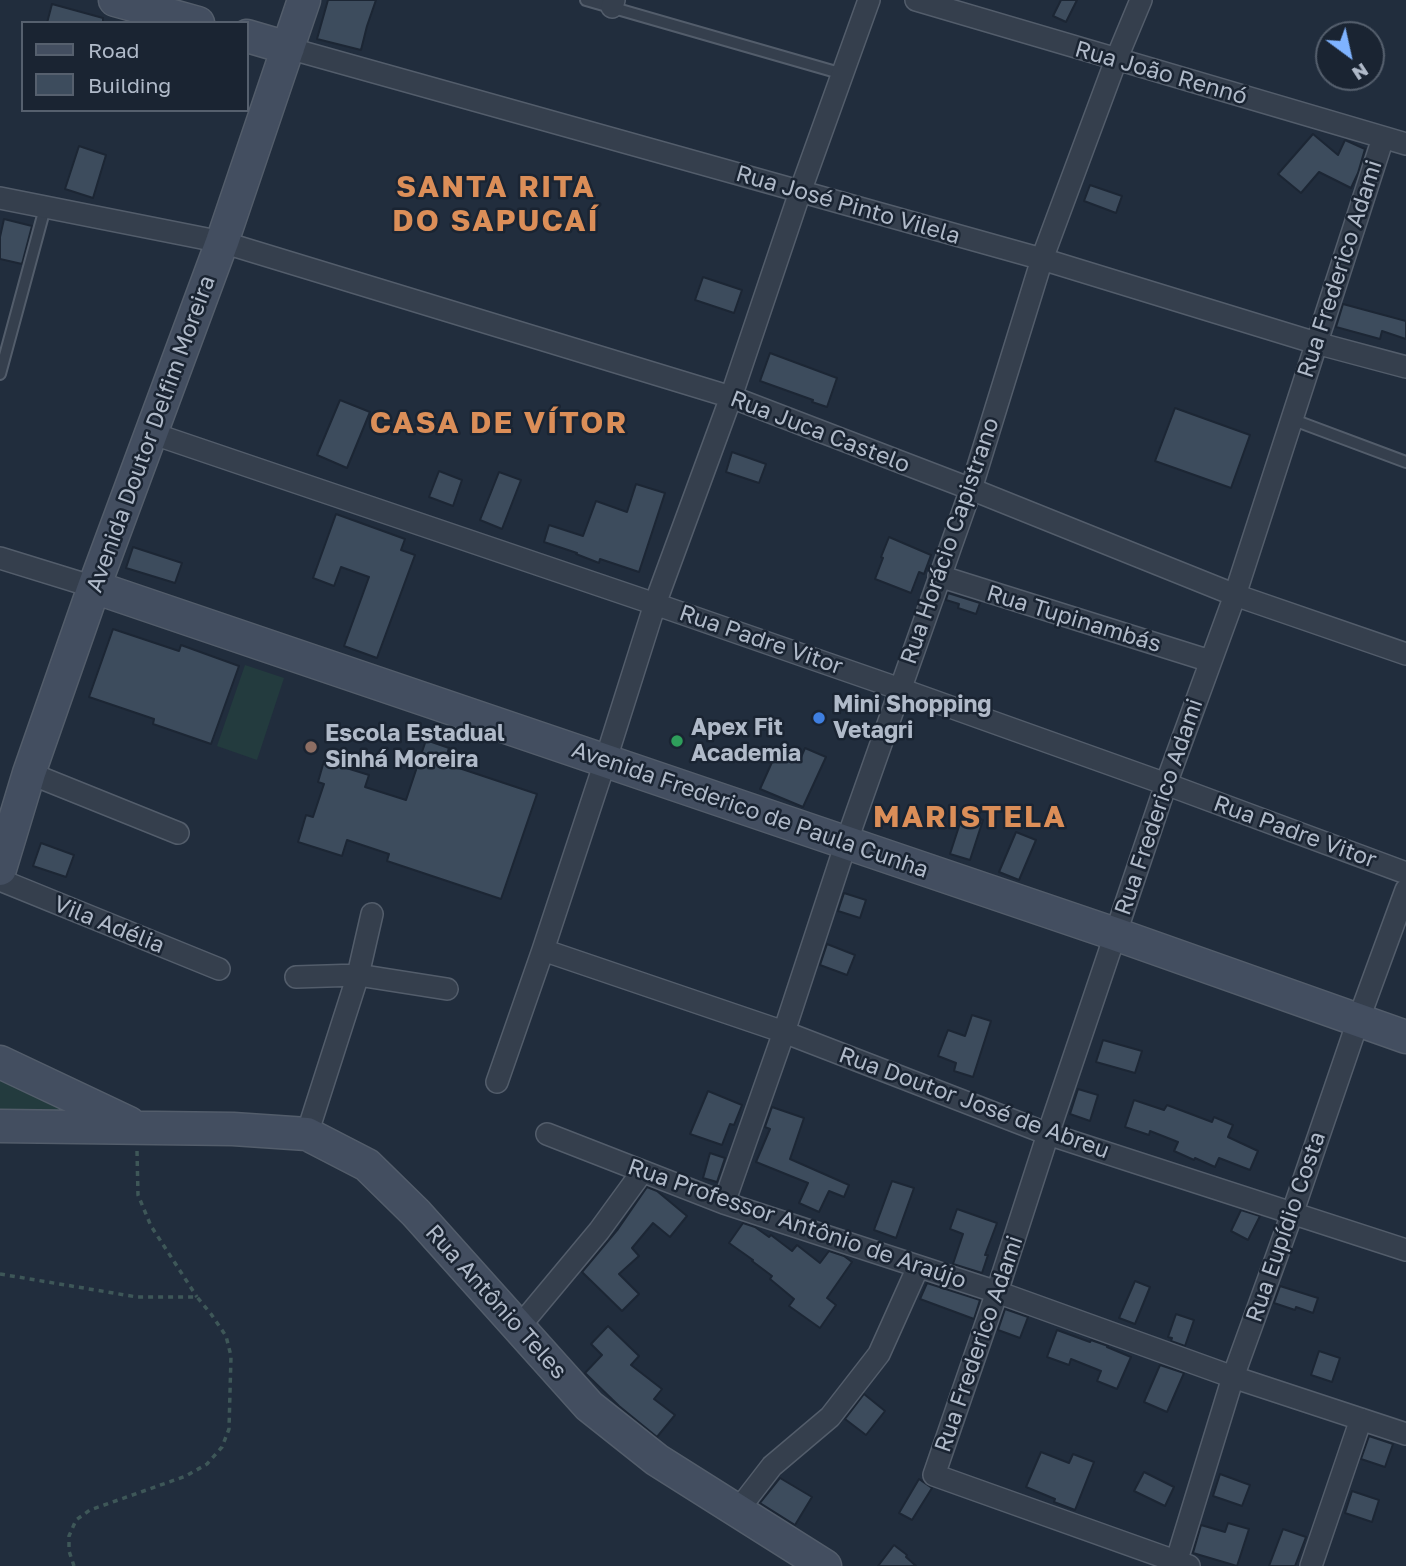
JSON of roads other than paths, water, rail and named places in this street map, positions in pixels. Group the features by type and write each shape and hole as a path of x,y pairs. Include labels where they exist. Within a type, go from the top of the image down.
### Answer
{"main road":[{"path":"115,0 191,21"},
{"name":"Avenida Doutor Delfim Moreira","path":"0,869 29,773 93,587 222,242 304,0"},
{"path":"248,36 288,48"},
{"name":"Avenida Frederico de Paula Cunha","path":"93,587 1115,934 1406,1037"},
{"name":"Rua Antônio Teles","path":"0,1062 137,1127"},
{"name":"Rua Antônio Teles","path":"0,1126 233,1129 307,1134 368,1165 416,1213 589,1406 657,1460 825,1566"}],"street":[{"path":"497,1082 606,762 655,604 731,397 800,192 869,0"},
{"name":"Rua João Rennó","path":"916,0 1406,144"},
{"name":"Rua Horácio Capistrano","path":"724,1203 846,843 971,489 1042,259 1141,0"},
{"name":"Rua José Pinto Vilela","path":"288,48 1042,259 1406,367"},
{"name":"Rua Frederico Adami","path":"1180,1565 934,1475 998,1292 1048,1134 1166,784 1235,595 1383,138"},
{"name":"Rua Juca Castelo","path":"0,198 222,242 731,397 971,489 1235,595 1406,654"},
{"name":"Rua Padre Vitor","path":"151,433 900,689 1406,873"},
{"path":"0,558 93,587"},
{"name":"Rua Tupinambás","path":"939,576 1210,661"},
{"path":"29,773 178,833"},
{"name":"Vila Adélia","path":"0,880 219,969"},
{"name":"Rua Eupídio Costa","path":"1180,1565 1233,1377 1406,890"},
{"path":"307,1134 358,975 372,914"},
{"name":"Rua Doutor José de Abreu","path":"543,950 784,1032 1048,1134 1406,1250"},
{"path":"296,977 358,975 447,989"},
{"name":"Rua Professor Antônio de Araújo","path":"547,1134 724,1203 998,1292 1233,1377 1406,1434"},
{"path":"519,1327 599,1231 642,1172"},
{"path":"738,1510 772,1466 830,1417 878,1354 918,1267"},
{"path":"1311,1566 1361,1419"}],"lane":[{"path":"586,0 613,3 843,74"},
{"path":"0,374 45,208"},
{"path":"1291,419 1406,462"}],"place":[{"name":"Mini Shopping Vetagri","path":"819,718"},
{"name":"Apex Fit Academia","path":"677,741"},
{"name":"Escola Estadual Sinhá Moreira","path":"311,747"}],"district":[{"name":"SANTA RITA DO SAPUCAÍ","path":"496,204"},
{"name":"CASA DE VÍTOR","path":"499,423"},
{"name":"MARISTELA","path":"970,817"}]}
